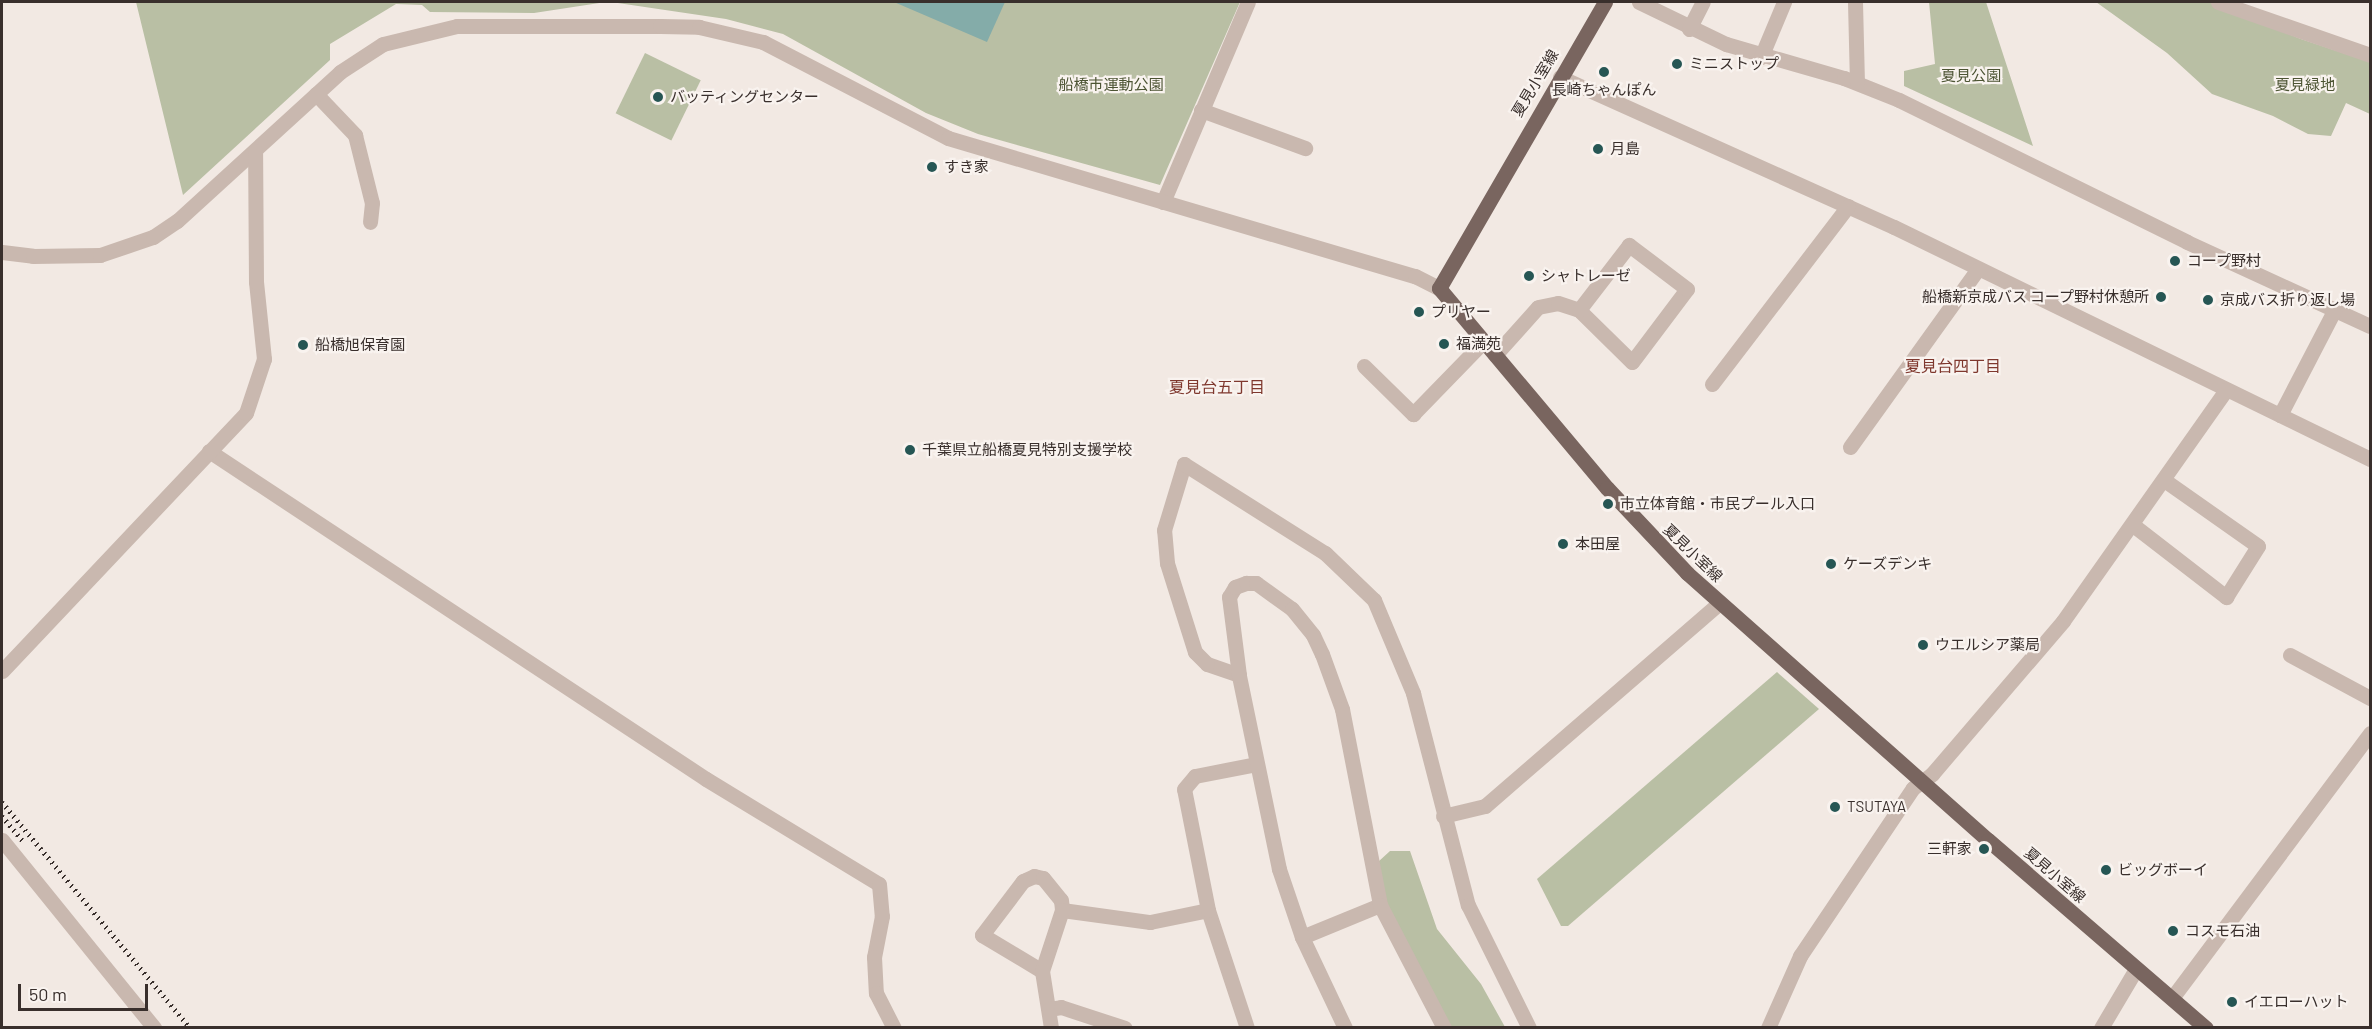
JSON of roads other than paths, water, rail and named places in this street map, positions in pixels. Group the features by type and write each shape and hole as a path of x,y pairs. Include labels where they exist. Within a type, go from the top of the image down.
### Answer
{"main road":[{"name":"夏見小室線","path":"1605,2 1439,288 1640,525 1719,603 2206,1028"}],"street":[{"path":"1163,202 1248,2"},
{"path":"1639,2 1689,29 1761,57 1857,82 2187,242 2370,326"},
{"path":"1689,29 1703,2"},
{"path":"1761,57 1784,2"},
{"path":"1855,2 1857,82"},
{"path":"2218,2 2370,54"},
{"path":"2,252 68,257 128,248 177,221 340,72 383,44 416,33 492,25 699,27 763,42 948,138 1415,276 1439,288"},
{"path":"1560,77 1848,206 2370,459"},
{"path":"316,94 356,135 372,203 370,222"},
{"path":"1201,110 1305,148"},
{"path":"2,671 246,413 260,382 264,359 256,282 255,151"},
{"path":"1712,384 1848,206"},
{"path":"1495,355 1538,307 1558,303 1579,310 1632,362 1687,289 1629,245 1579,310"},
{"path":"1850,447 1977,270"},
{"path":"2280,415 2335,309"},
{"path":"1365,366 1413,414 1484,341"},
{"path":"1768,1028 1800,956 1913,788 1922,782 1976,725 2062,621 2133,525 2226,390"},
{"path":"209,451 706,779 879,884 882,916 874,957 876,993 891,1027"},
{"path":"1239,675 1208,664 1194,652 1167,563 1164,530 1184,464 1325,553 1374,600 1413,693 1468,906 1529,1028"},
{"path":"2133,525 2226,597 2258,546 2164,480"},
{"path":"1345,1028 1302,936 1279,869 1239,675 1229,597 1235,587 1256,584 1292,609 1313,634 1334,684 1380,905 1444,1028"},
{"path":"1443,816 1485,806 1719,603"},
{"path":"2289,656 2370,698"},
{"path":"2172,998 2370,733"},
{"path":"1247,1028 1208,910 1184,789 1195,776 1257,764"},
{"path":"2,840 154,1028"},
{"path":"1042,971 982,935 1023,881 1034,876 1043,878 1061,900 1062,910 1042,971 1051,1028"},
{"path":"1302,936 1380,905"},
{"path":"1062,910 1150,922 1208,910"},
{"path":"2101,1028 2136,969"},
{"path":"1049,1009 1062,1007 1125,1028"}],"water":[{"path":"894,2 1005,2 987,42"}],"railway":[{"path":"2,802 190,1028"},
{"path":"2,816 23,841"}],"place":[{"name":"ミニストップ","path":"1677,64"},
{"name":"長崎ちゃんぽん","path":"1604,72"},
{"name":"バッティングセンター","path":"658,97"},
{"name":"月島","path":"1598,149"},
{"name":"すき家","path":"932,167"},
{"name":"コープ野村","path":"2175,261"},
{"name":"シャトレーゼ","path":"1529,276"},
{"name":"船橋新京成バス コープ野村休憩所","path":"2161,297"},
{"name":"京成バス折り返し場","path":"2208,300"},
{"name":"プリヤー","path":"1419,312"},
{"name":"福満苑","path":"1444,344"},
{"name":"船橋旭保育園","path":"303,345"},
{"name":"千葉県立船橋夏見特別支援学校","path":"910,450"},
{"name":"市立体育館・市民プール入口","path":"1608,504"},
{"name":"本田屋","path":"1563,544"},
{"name":"ケーズデンキ","path":"1831,564"},
{"name":"ウエルシア薬局","path":"1923,645"},
{"name":"TSUTAYA","path":"1835,807"},
{"name":"三軒家","path":"1984,849"},
{"name":"ビッグボーイ","path":"2106,870"},
{"name":"コスモ石油","path":"2173,931"},
{"name":"イエローハット","path":"2232,1002"}],"district":[{"name":"夏見台四丁目","path":"1953,366"},
{"name":"夏見台五丁目","path":"1217,387"}],"park label":[{"name":"夏見公園","path":"1971,76"},
{"name":"船橋市運動公園","path":"1111,85"},
{"name":"夏見緑地","path":"2305,85"}]}
